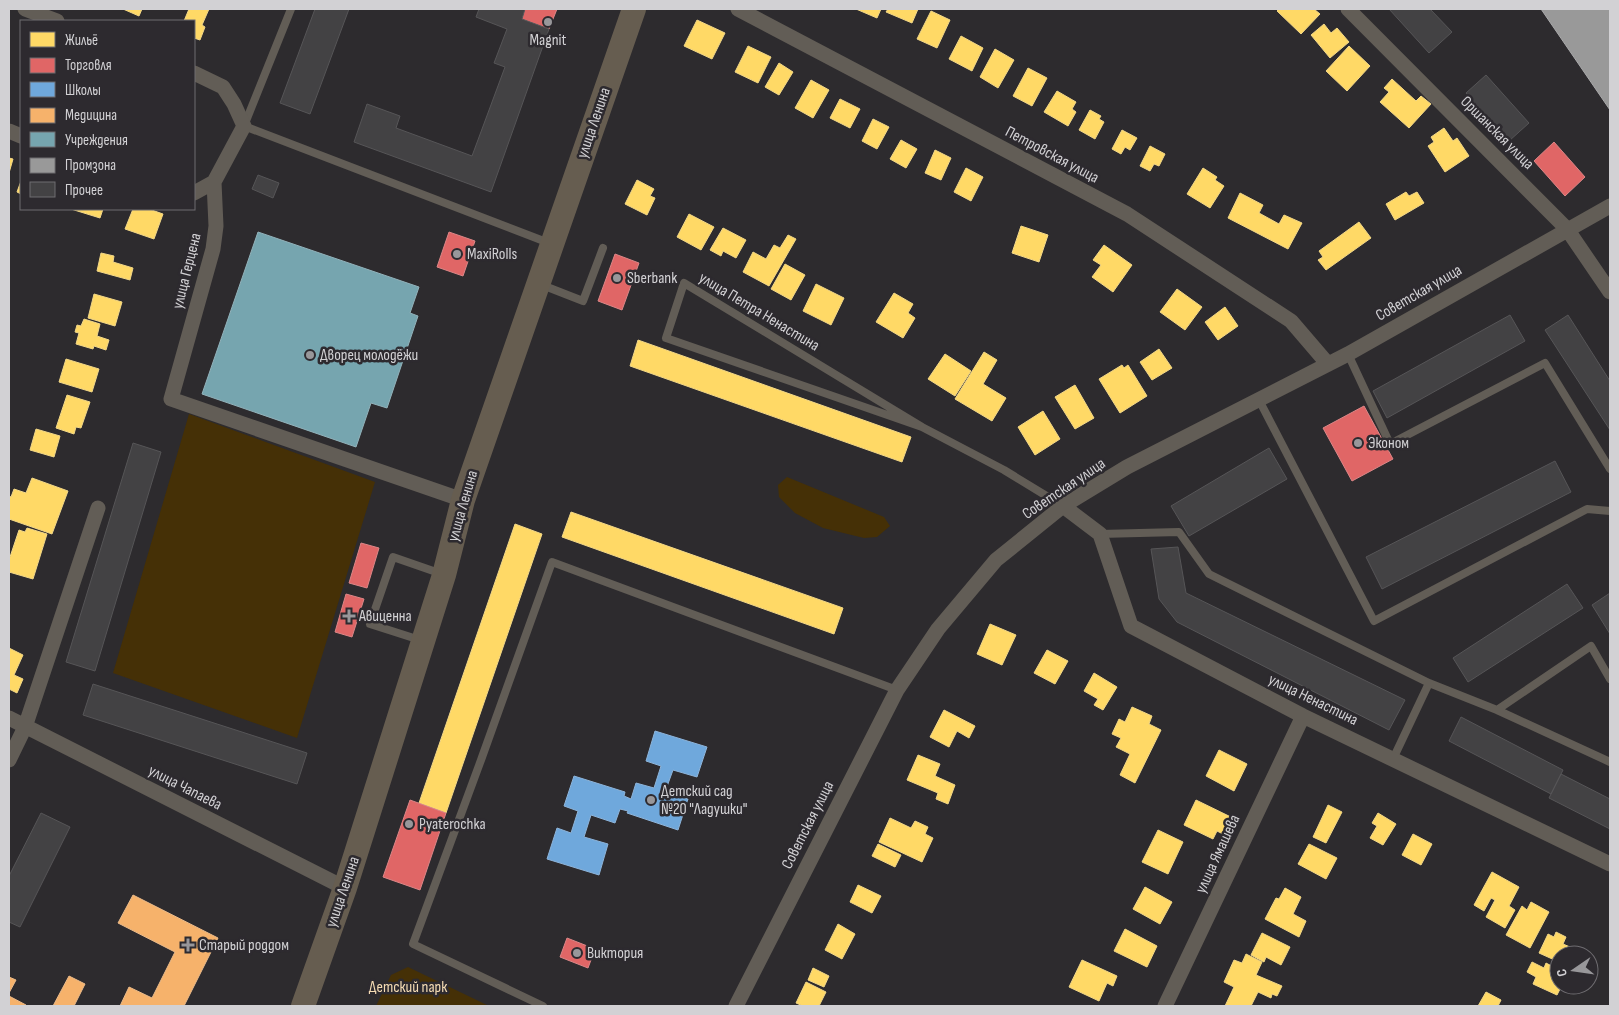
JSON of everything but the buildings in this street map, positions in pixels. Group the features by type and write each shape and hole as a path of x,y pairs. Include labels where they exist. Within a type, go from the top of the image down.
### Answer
{"main road":[{"name":"улица Ленина","path":"303,1006 345,888 423,642 444,575 463,500 634,9"}],"street":[{"path":"25,9 54,20"},
{"name":"Петровская улица","path":"738,9 1127,214 1291,321 1327,363"},
{"name":"Оршанская улица","path":"1348,9 1360,16 1567,229 1610,292"},
{"path":"195,74 223,87 234,104 244,126 214,182 195,192"},
{"name":"улица Герцена","path":"214,182 216,226 213,249 170,399 463,500"},
{"name":"Советская улица","path":"736,1006 896,690 938,629 996,560 1063,506 1128,467 1327,363 1348,354 1610,206"},
{"path":"1063,506 1100,534"},
{"path":"9,760 25,727 98,508"},
{"name":"улица Ненастина","path":"1100,534 1131,626 1303,716 1610,864"},
{"name":"улица Ямашева","path":"1165,1006 1303,716"},
{"name":"улица Чапаева","path":"9,718 345,888"}],"lane":[{"path":"291,9 244,126 551,244"},
{"path":"538,283 583,301 603,248"},
{"name":"улица Петра Ненастина","path":"922,427 666,338 684,282 922,427 1004,470 1063,506"},
{"path":"1348,354 1390,444 1545,363 1610,470"},
{"path":"1258,400 1374,621 1587,509 1610,511"},
{"path":"1100,534 1179,532 1210,574 1429,682 1497,710 1610,762"},
{"path":"423,642 370,624 393,557 444,575"},
{"path":"543,1006 413,944 552,562 896,690"},
{"path":"1497,710 1591,646 1610,679"},
{"path":"1394,759 1429,682"}],"green space":[{"path":"189,414 375,482 297,738 113,673"},
{"path":"787,477 884,517 890,526 877,537 864,538 823,528 795,513 779,497 778,485"},
{"name":"Детский парк","path":"408,967 489,1006 376,1006 391,975"}],"place":[{"name":"Magnit","path":"548,22"},
{"name":"MaxiRolls","path":"457,254"},
{"name":"Sberbank","path":"617,278"},
{"name":"Дворец молодёжи","path":"310,355"},
{"name":"Эконом","path":"1358,443"},
{"name":"Авиценна","path":"349,616"},
{"name":"Детский сад №20 \"Ладушки\"","path":"651,800"},
{"name":"Pyaterochka","path":"409,824"},
{"name":"Старый роддом","path":"188,945"},
{"name":"Виктория","path":"577,953"}]}
